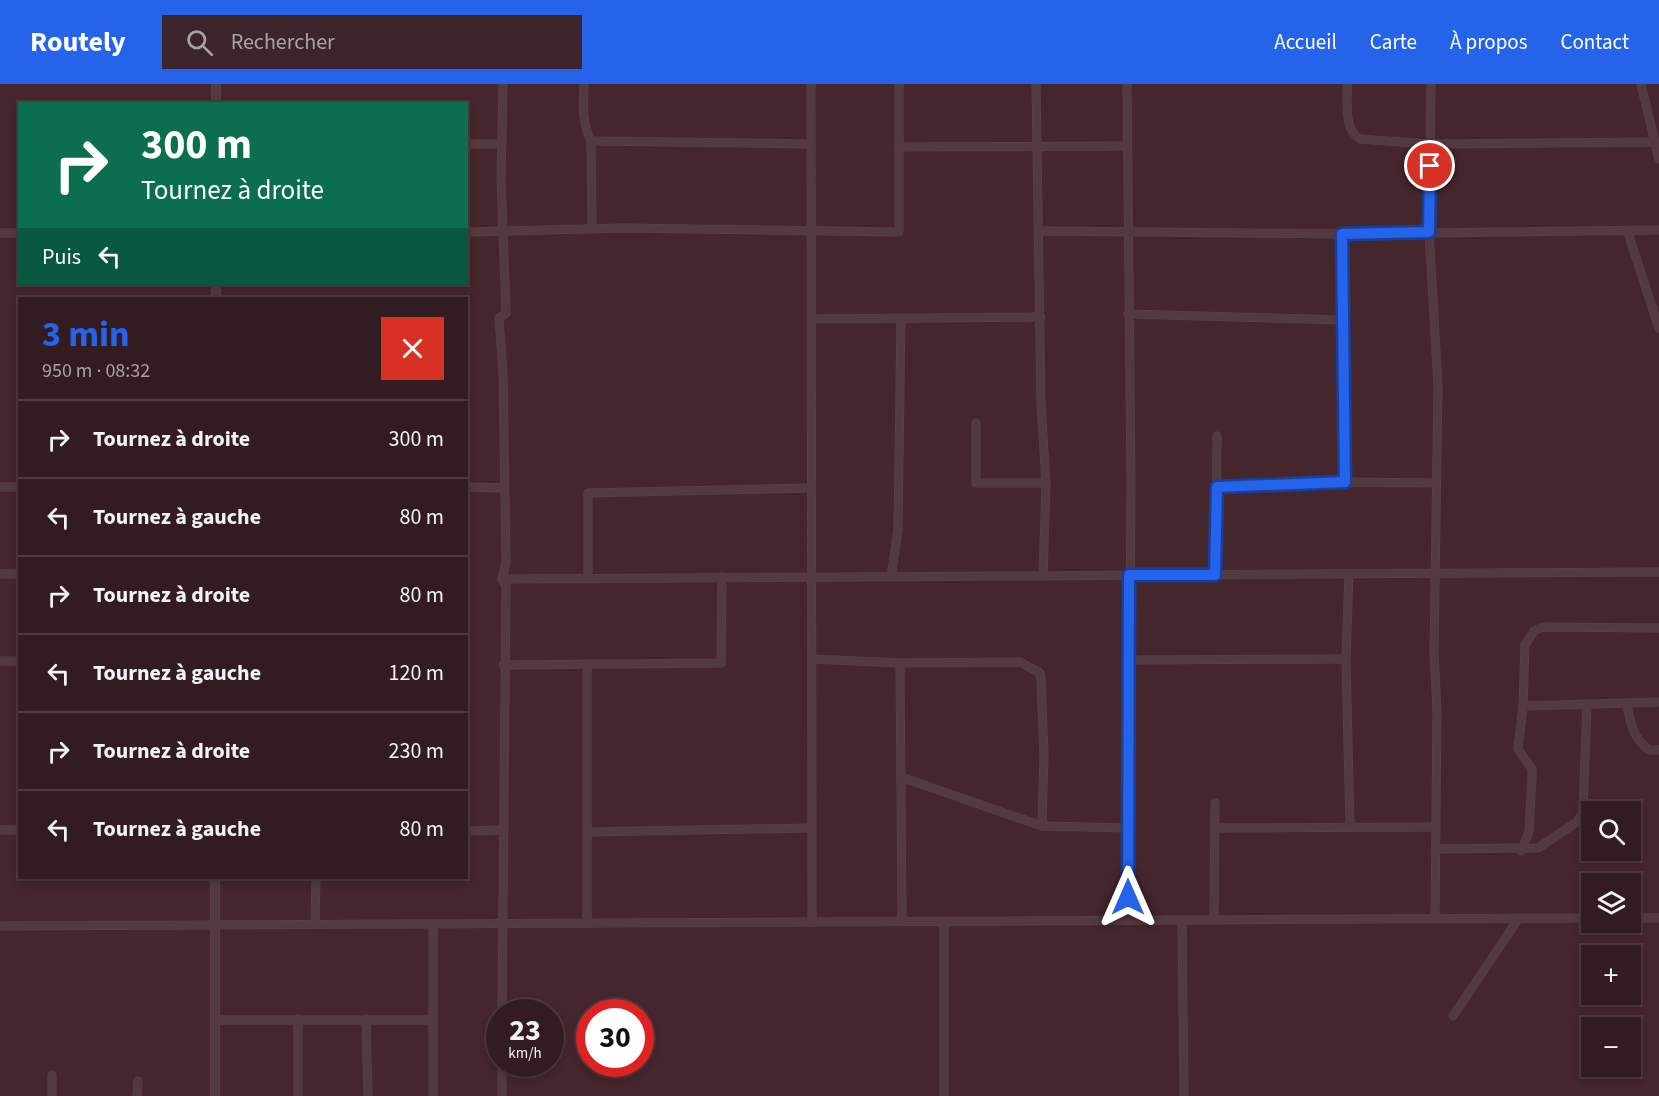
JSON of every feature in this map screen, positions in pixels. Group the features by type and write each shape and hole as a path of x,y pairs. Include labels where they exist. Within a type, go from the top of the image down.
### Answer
{"street":[{"path":"216,84 216,102"},
{"path":"502,999 503,665 506,586 502,579 506,562 500,318 506,313 503,232 503,84"},
{"path":"584,84 584,122 591,141 592,229"},
{"path":"811,84 812,922"},
{"path":"468,232 592,229 899,232 899,84"},
{"path":"1036,84 1041,404 1046,483 1043,576"},
{"path":"1127,84 1131,483 1128,920"},
{"path":"1347,84 1349,124 1353,134 1360,139 1430,144 1655,142"},
{"path":"1431,84 1429,232 1438,386 1434,654 1437,710 1434,827 1435,919"},
{"path":"1641,84 1659,159"},
{"path":"591,141 811,144"},
{"path":"468,144 502,144"},
{"path":"899,147 1126,146"},
{"path":"1040,231 1127,230 1342,234 1659,230"},
{"path":"1627,230 1659,327"},
{"path":"0,233 18,233"},
{"path":"1342,234 1345,482"},
{"path":"1128,314 1343,320"},
{"path":"812,319 1041,317"},
{"path":"891,577 898,530 900,318"},
{"path":"976,423 976,483 1046,483"},
{"path":"1215,575 1217,435"},
{"path":"1217,487 1345,482 1436,483"},
{"path":"0,487 18,487"},
{"path":"468,487 504,488"},
{"path":"588,578 588,493 812,488"},
{"path":"502,579 1659,572"},
{"path":"0,573 18,574"},
{"path":"1349,574 1346,659 1350,826"},
{"path":"503,665 721,663 722,577"},
{"path":"1521,850 1529,832 1532,777 1532,769 1518,749 1523,706 1525,645 1534,631 1543,627 1659,628"},
{"path":"812,659 900,663 1020,662 1040,673 1044,755 1042,826"},
{"path":"1129,660 1346,659"},
{"path":"0,661 18,661"},
{"path":"900,663 902,921"},
{"path":"587,664 587,923"},
{"path":"1523,706 1659,702"},
{"path":"1435,849 1521,850 1539,848 1581,817 1587,704"},
{"path":"1627,704 1630,723 1637,739 1649,750 1659,750"},
{"path":"902,777 1042,826 1128,828"},
{"path":"1214,920 1215,803"},
{"path":"1216,828 1434,827"},
{"path":"587,832 812,828"},
{"path":"0,830 18,830"},
{"path":"468,831 504,830"},
{"path":"215,879 215,1096"},
{"path":"315,924 316,879"},
{"path":"1453,1016 1519,918"},
{"path":"0,926 1581,918"},
{"path":"1641,918 1659,918"},
{"path":"1182,920 1184,1096"},
{"path":"944,921 944,1096"},
{"path":"433,924 433,1096"},
{"path":"215,1020 298,1018 432,1020"},
{"path":"298,1018 298,1096"},
{"path":"366,1019 368,1096"},
{"path":"52,1075 52,1096"},
{"path":"502,1077 502,1096"},
{"path":"137,1096 138,1081"}],"route":[{"path":"1128,897 1129,575 1215,575 1217,487 1345,482 1342,234 1429,232 1430,166"}]}
